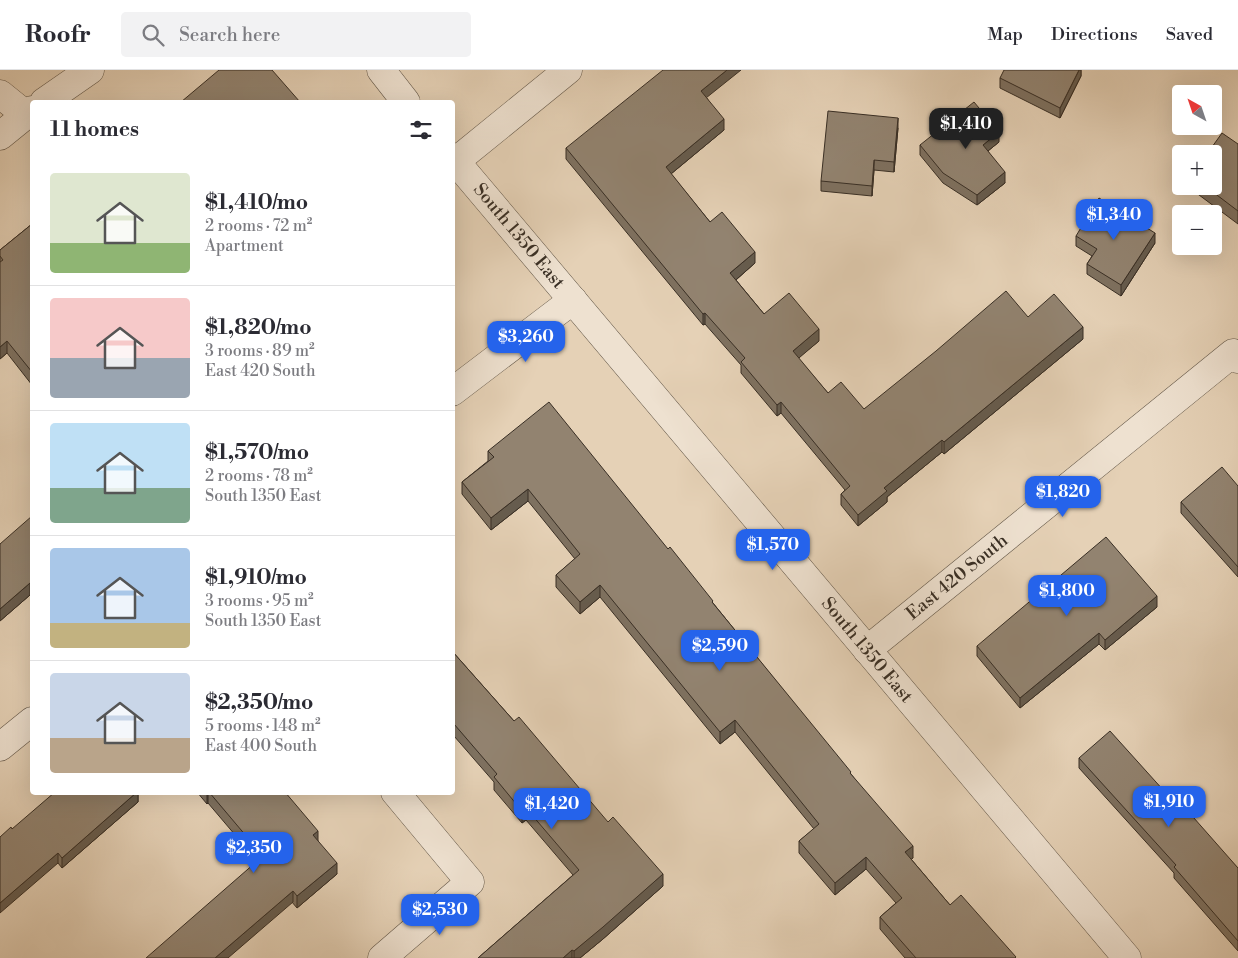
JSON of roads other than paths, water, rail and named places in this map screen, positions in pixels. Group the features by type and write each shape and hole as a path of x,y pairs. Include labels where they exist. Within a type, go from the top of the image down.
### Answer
{"street":[{"path":"41,100 67,70"},
{"path":"46,100 90,70"},
{"path":"455,158 568,70"},
{"path":"382,74 404,100"},
{"path":"0,94 30,106"},
{"path":"0,136 30,111"},
{"name":"South 1350 East","path":"455,160 1127,958"},
{"path":"455,390 573,300"},
{"name":"East 420 South","path":"867,650 1235,356"},
{"path":"0,747 30,723"},
{"path":"382,958 470,882 398,795"}]}
